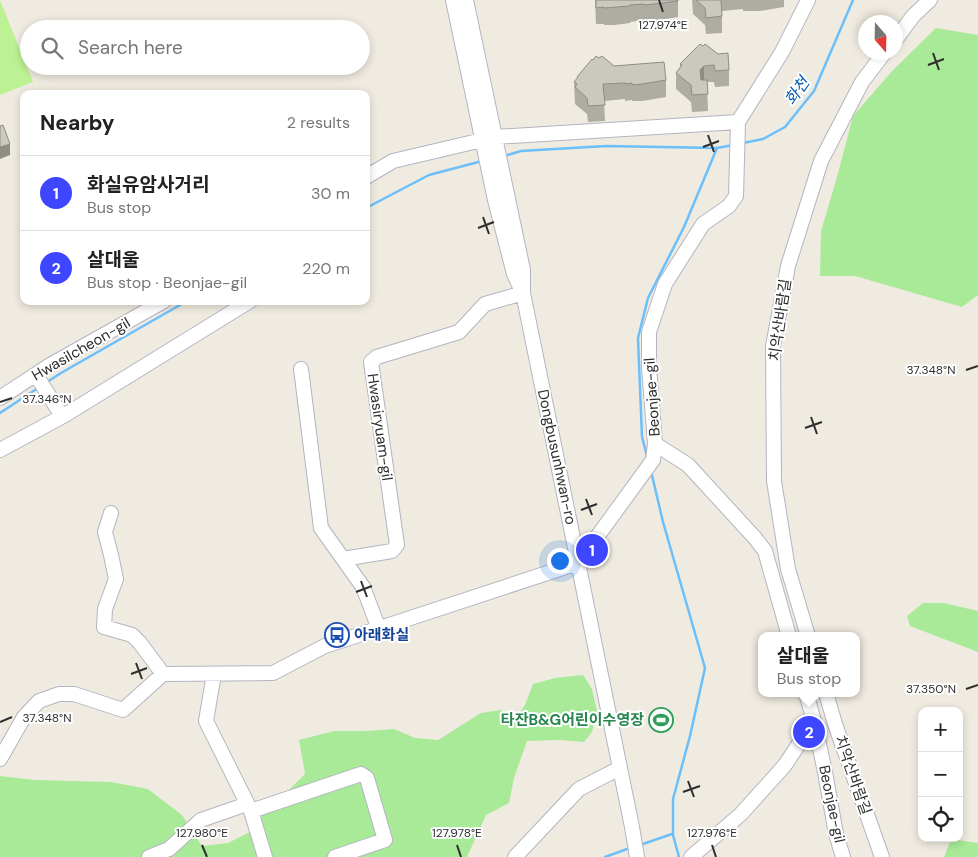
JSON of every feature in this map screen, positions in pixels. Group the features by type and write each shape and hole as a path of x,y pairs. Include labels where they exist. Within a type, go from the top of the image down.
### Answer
{"street":[{"name":"Dongbusunhwan-ro","path":"453,0 490,144"},
{"name":"Dongbusunhwan-ro","path":"466,0 490,144 501,198 523,270 523,293 637,857"},
{"path":"370,174 393,160 490,144 738,125 782,52 808,0"},
{"path":"903,30 913,16 930,0"},
{"name":"치악산바람길","path":"807,632 788,569 774,481 773,346 788,266 821,161 862,82 879,60"},
{"name":"Beonjae-gil","path":"738,125 736,196 728,206 703,224 665,284 649,332 648,367 655,444 688,466 765,551 789,632"},
{"name":"Hwasiryuam-gil","path":"343,559 392,551 397,545 371,362 377,357 459,332 485,304 523,293"},
{"name":"Hwasilcheon-gil","path":"0,398 38,378 50,365 157,305"},
{"path":"0,450 243,305"},
{"path":"301,369 321,528 363,586 379,629"},
{"path":"38,378 61,414"},
{"path":"0,759 24,718 39,701 59,694 74,694 123,710 163,674 273,673 325,646 578,563 653,460 655,444"},
{"path":"111,512 104,532 112,555 116,579 105,609 104,627 132,635 163,674"},
{"path":"214,674 206,721 249,808 266,857"},
{"name":"Beonjae-gil","path":"807,697 825,772 836,834 843,857"},
{"name":"치악산바람길","path":"827,697 882,857"},
{"path":"691,857 741,814 785,765 814,721"},
{"path":"514,857 580,789 620,768"},
{"path":"149,857 169,849 201,820 249,808 362,774 366,778 385,840 335,857"}],"green space":[{"path":"0,0 20,50 20,75 30,75 33,82 0,95"},
{"path":"936,28 978,35 978,295 962,307 855,276 820,276 821,231 853,116 893,70"},
{"path":"923,603 944,603 978,611 978,652 910,626 907,616"},
{"path":"583,675 592,689 597,711 592,732 584,742 559,740 527,741 514,778 509,803 486,815 467,857 0,857 0,776 35,780 111,782 148,789 182,815 202,846 228,843 252,831 271,798 285,794 305,774 299,740 334,731 394,729 415,738 438,740 481,713 501,710 513,723 525,705 533,684 555,678"},
{"path":"963,841 978,843 978,857 944,857 950,842"}],"building":[{"path":"596,0 678,0 678,1 596,8"},
{"path":"696,0 721,0 722,16 706,18 705,8"},
{"path":"700,44 703,46 705,44 718,54 728,53 729,70 715,71 714,65 704,66 700,70 701,80 707,80 708,94 692,95 691,85 676,73 682,65 680,64"},
{"path":"596,56 599,58 602,56 614,66 664,62 666,80 632,85 632,83 603,84 605,105 588,106 587,98 575,87 577,84 574,82"},
{"path":"3,125 10,144 0,147 0,126"}],"waterway":[{"name":"화천","path":"743,143 763,139 785,127 814,91 853,0"},
{"path":"504,156 521,151 606,146 717,148 733,145"},
{"path":"647,456 642,437 638,338 648,298 684,227 717,148"},
{"path":"370,206 429,175 482,161"},
{"path":"47,382 180,305"},
{"path":"0,413 38,388"},
{"path":"651,471 663,522 705,668 690,736 673,799 673,835 679,857"},
{"path":"640,845 672,834"},
{"path":"605,857 630,848"}],"place":[{"name":"화실유암사거리","path":"592,550"},
{"name":"아래화실","path":"337,635"},
{"name":"타잔B&G어린이수영장","path":"661,720"},
{"name":"살대울","path":"809,732"}]}
